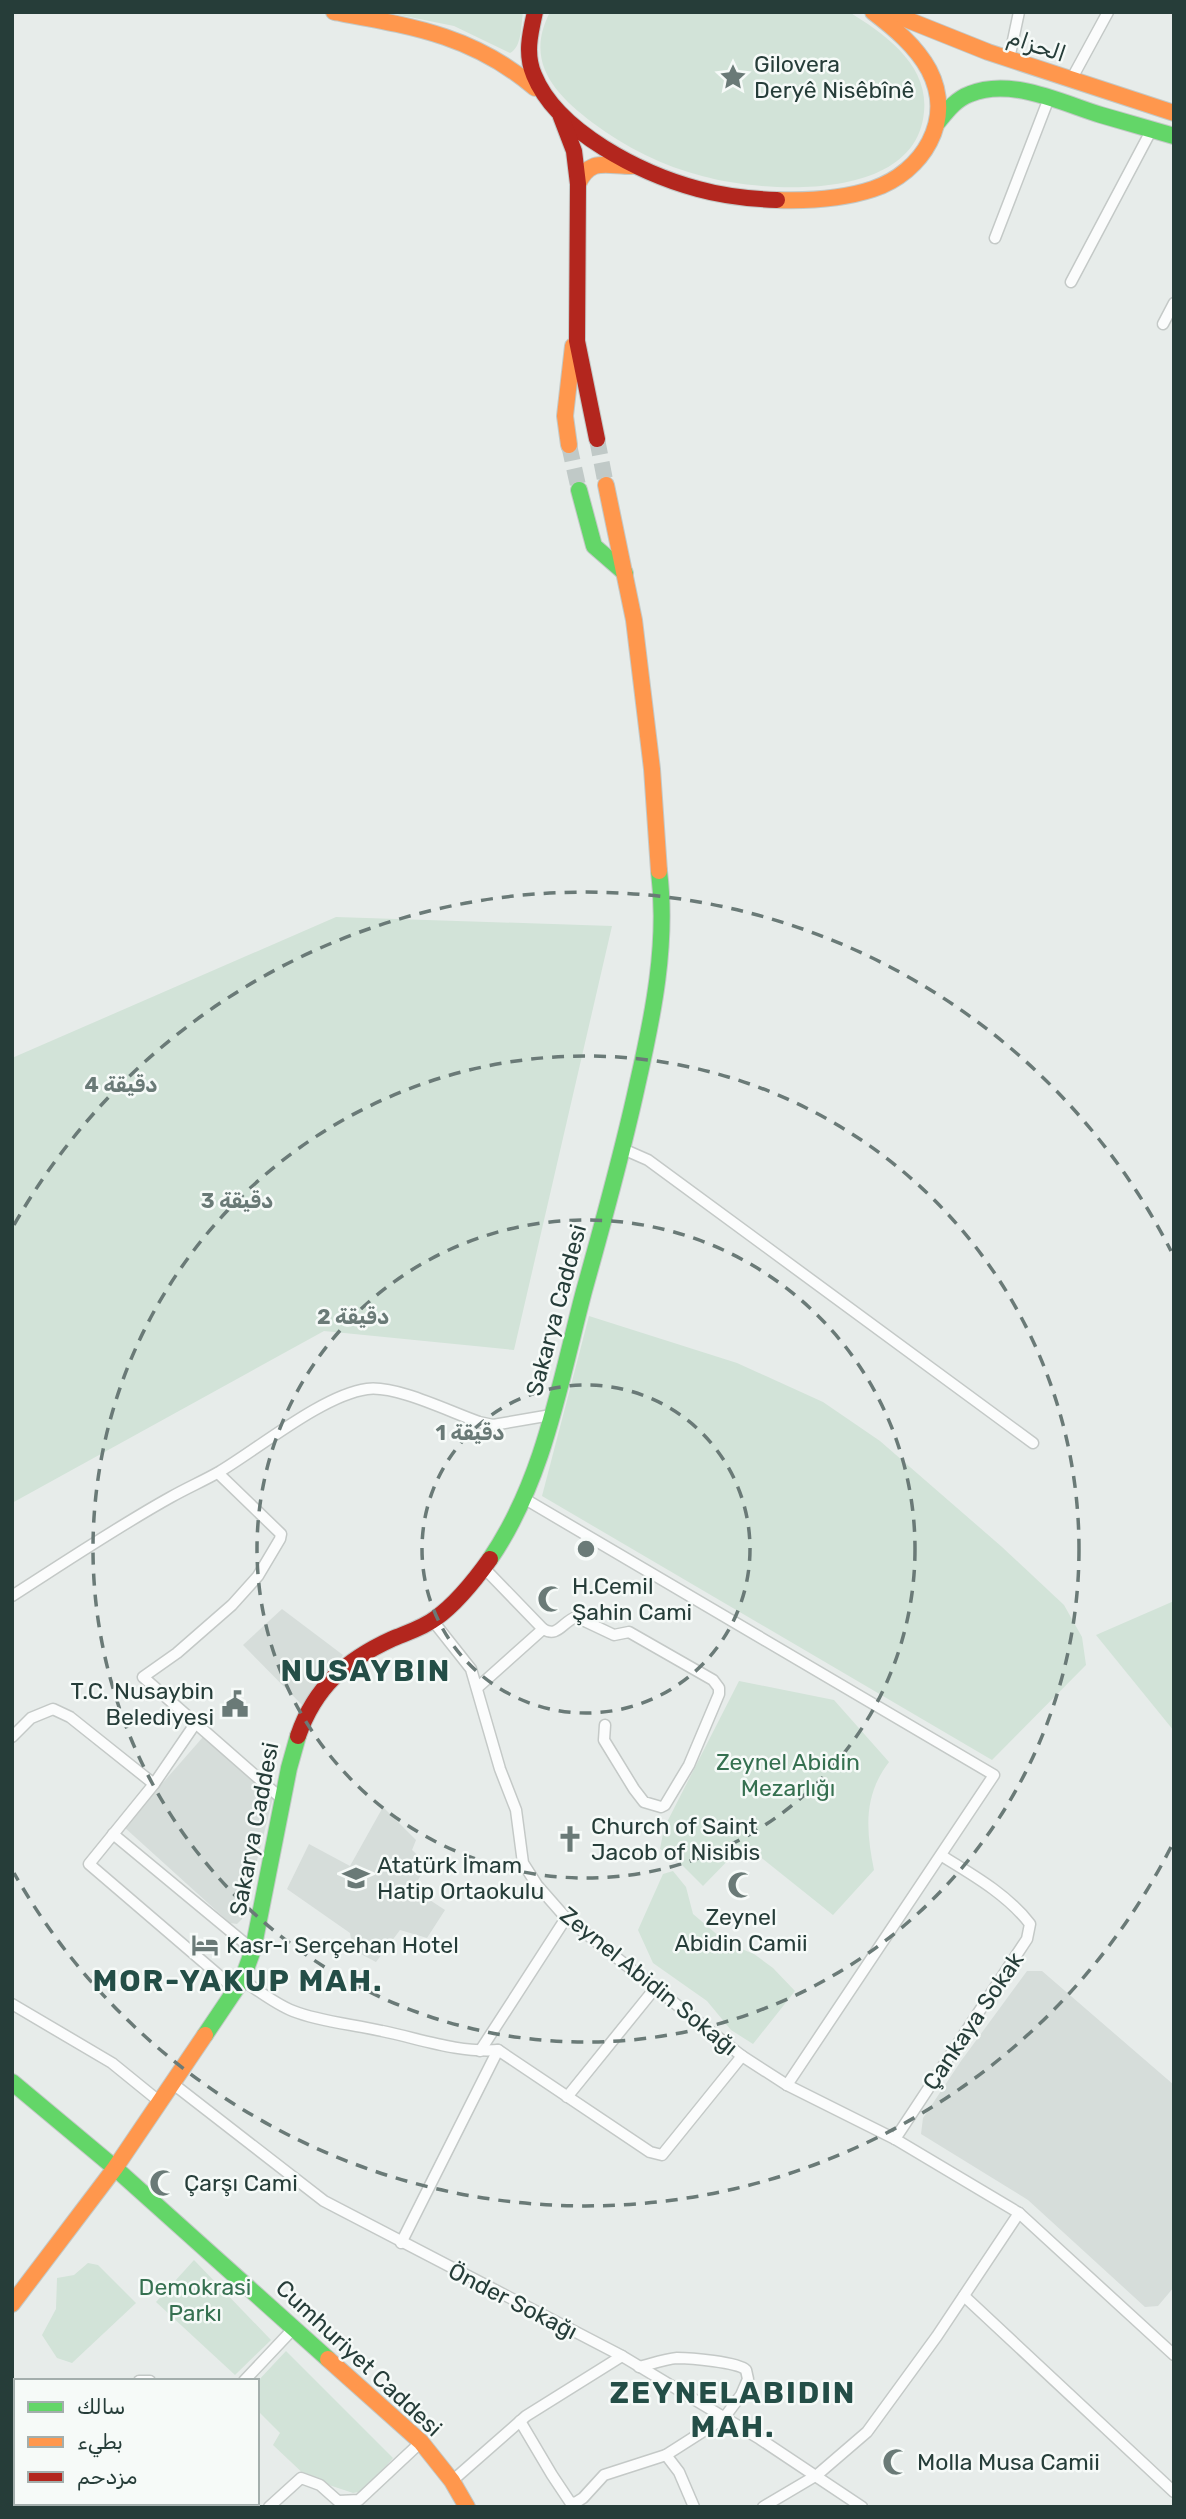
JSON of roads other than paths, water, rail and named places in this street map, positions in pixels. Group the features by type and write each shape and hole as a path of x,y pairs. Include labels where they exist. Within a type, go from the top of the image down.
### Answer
{"street":[{"path":"334,12 431,30 450,37 503,64 528,81 559,112 605,148 640,166 677,182 718,194 771,201 820,199 869,191 897,179 921,157 937,124 937,89 926,62 894,27 873,12"},
{"path":"535,12 528,36 528,57 533,78 545,97"},
{"name":"الحزام","path":"888,12 918,19 1009,59 1071,80 1172,108"},
{"path":"1009,59 1019,12"},
{"path":"1071,80 1108,12"},
{"name":"الحزام","path":"937,124 946,110 958,99 984,90 1009,88 1174,136"},
{"path":"995,238 1049,98"},
{"path":"559,112 573,151 578,184 577,323 581,365 597,439"},
{"path":"1071,282 1152,129"},
{"path":"578,184 590,166 640,166"},
{"path":"1163,324 1174,303"},
{"path":"569,445 565,416 577,323"},
{"name":"Sakarya Caddesi","path":"12,2304 115,2168 239,1985 253,1950 296,1735 308,1712 331,1679 353,1660 433,1621 461,1594 484,1568 525,1499 534,1476 623,1149 650,1026 659,968 662,898 651,755 634,620 606,485"},
{"path":"579,491 594,546 625,573"},
{"path":"623,1149 659,1167 1033,1443"},
{"path":"12,1595 101,1538 218,1473 305,1416 336,1400 369,1389 399,1393 493,1425 551,1415"},
{"path":"218,1473 281,1534 280,1539 257,1576 232,1605 177,1653 143,1677 282,1799"},
{"path":"525,1499 994,1775 787,2085"},
{"path":"484,1568 550,1633 576,1617 614,1635 629,1632 713,1680 719,1688 689,1765 665,1805 660,1807 644,1802 634,1788 604,1740 605,1725"},
{"name":"Zeynel Abidin Sokağı","path":"433,1621 462,1654 471,1669 500,1769 516,1810 523,1863 537,1885 566,1918 742,2056 787,2085 895,2139 1019,2213 1174,2355"},
{"path":"477,1688 543,1629"},
{"path":"12,1737 31,1718 53,1709 70,1717 154,1784"},
{"path":"195,1724 154,1784 89,1864 239,1985 290,2010 320,2020 383,2031 436,2045 480,2051 498,2050 650,2152 662,2155 742,2056"},
{"path":"113,1834 253,1950"},
{"name":"Çankaya Sokak","path":"895,2139 1027,1939 1030,1924 1020,1910 942,1856"},
{"path":"480,2051 566,1918"},
{"path":"567,2097 656,1987"},
{"path":"12,2004 112,2063 160,2102"},
{"path":"401,2243 498,2050"},
{"name":"Cumhuriyet Caddesi","path":"12,2082 115,2168 421,2442 452,2481 467,2507"},
{"name":"Önder Sokağı","path":"172,2083 324,2201 622,2356 817,2475 862,2507"},
{"path":"763,2507 817,2475 867,2432 964,2296 1019,2213"},
{"path":"964,2296 1174,2492"},
{"path":"246,2379 294,2328"},
{"path":"452,2481 520,2421 622,2356"},
{"path":"520,2421 570,2502 575,2503 604,2475 666,2455 724,2418 741,2395 748,2379 747,2370 742,2365 677,2358 639,2367"},
{"path":"269,2507 302,2478 320,2485 338,2501 359,2500 421,2442"},
{"path":"666,2455 679,2472 694,2507"}],"tunnel":[{"path":"597,439 606,485"},
{"path":"569,445 579,490"}],"place":[{"name":"Gilovera Deryê Nisêbînê","path":"733,77"},
{"name":"H.Cemil Şahin Cami","path":"551,1599"},
{"name":"T.C. Nusaybin Belediyesi","path":"235,1704"},
{"name":"Church of Saint Jacob of Nisibis","path":"570,1839"},
{"name":"Atatürk İmam Hatip Ortaokulu","path":"356,1878"},
{"name":"Zeynel Abidin Camii","path":"741,1885"},
{"name":"Kasr-ı Serçehan Hotel","path":"205,1945"},
{"name":"Çarşı Cami","path":"163,2183"},
{"name":"Molla Musa Camii","path":"896,2462"}],"district":[{"name":"NUSAYBIN","path":"366,1671"},
{"name":"MOR-YAKUP MAH.","path":"238,1981"},
{"name":"ZEYNELABIDIN MAH.","path":"733,2410"}],"park label":[{"name":"Zeynel Abidin Mezarlığı","path":"788,1775"},
{"name":"Demokrasi Parkı","path":"195,2300"}]}
